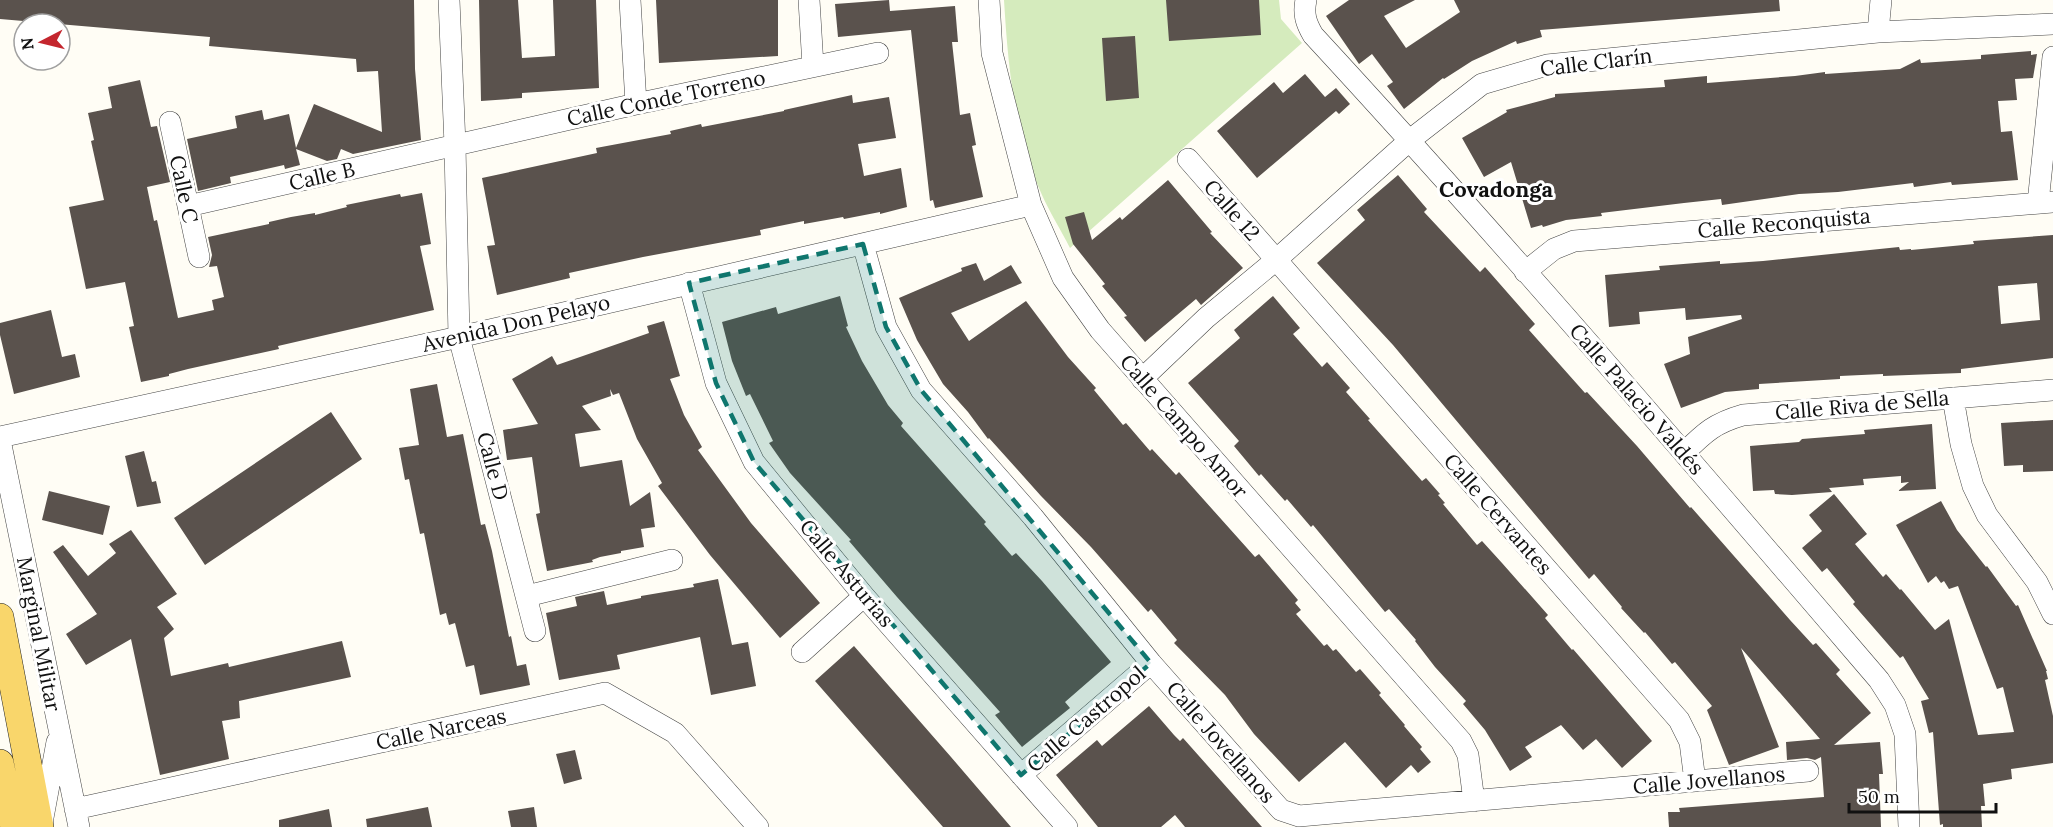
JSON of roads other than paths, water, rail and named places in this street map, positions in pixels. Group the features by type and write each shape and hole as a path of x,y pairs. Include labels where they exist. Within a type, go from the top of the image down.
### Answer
{"main road":[{"path":"0,616 41,827"},
{"path":"0,763 14,827"}],"street":[{"name":"Calle D","path":"448,0 455,145 459,337 535,631"},
{"path":"630,0 636,104"},
{"path":"809,0 813,66"},
{"name":"Calle Campo Amor","path":"989,0 992,53 1030,205 1063,278 1100,330 1142,379 1461,741 1468,754 1474,801"},
{"name":"Calle Palacio Valdés","path":"1306,0 1304,14 1313,35 1410,140 1879,680 1896,705 1905,734 1909,827"},
{"path":"1878,32 1881,0"},
{"name":"Calle Clarín","path":"1142,379 1206,318 1276,260 1410,140 1482,84 1547,65 1878,32 2053,24"},
{"name":"Calle Conde Torreno","path":"455,145 878,53"},
{"path":"2046,203 2053,57"},
{"name":"Calle C","path":"170,122 199,257"},
{"name":"Calle B","path":"188,206 455,145"},
{"name":"Calle 12","path":"1188,159 1276,260"},
{"name":"Calle Reconquista","path":"1525,272 1554,249 1574,241 2046,203"},
{"name":"Avenida Don Pelayo","path":"0,439 459,337 1030,205"},
{"name":"Calle Jovellanos","path":"863,244 886,327 921,390 1033,517 1151,663 1281,810 1299,816 1808,771"},
{"name":"Calle Cervantes","path":"1276,260 1679,720 1690,742 1695,781"},
{"name":"Calle Asturias","path":"689,283 716,383 754,462 864,596 1067,827"},
{"name":"Calle Riva de Sella","path":"1684,453 1704,433 1722,421 1743,415 2053,390"},
{"path":"1953,398 1961,444 1973,486 1987,515 2045,578 2053,614"},
{"name":"Marginal Militar","path":"0,439 77,818"},
{"path":"527,596 672,560"},
{"path":"802,652 864,596"},
{"name":"Calle Castropol","path":"1021,775 1151,663"},
{"name":"Calle Narceas","path":"77,818 605,693 675,733 758,827"},
{"path":"41,827 59,730"}],"district":[{"name":"Covadonga","path":"1496,189"}]}
